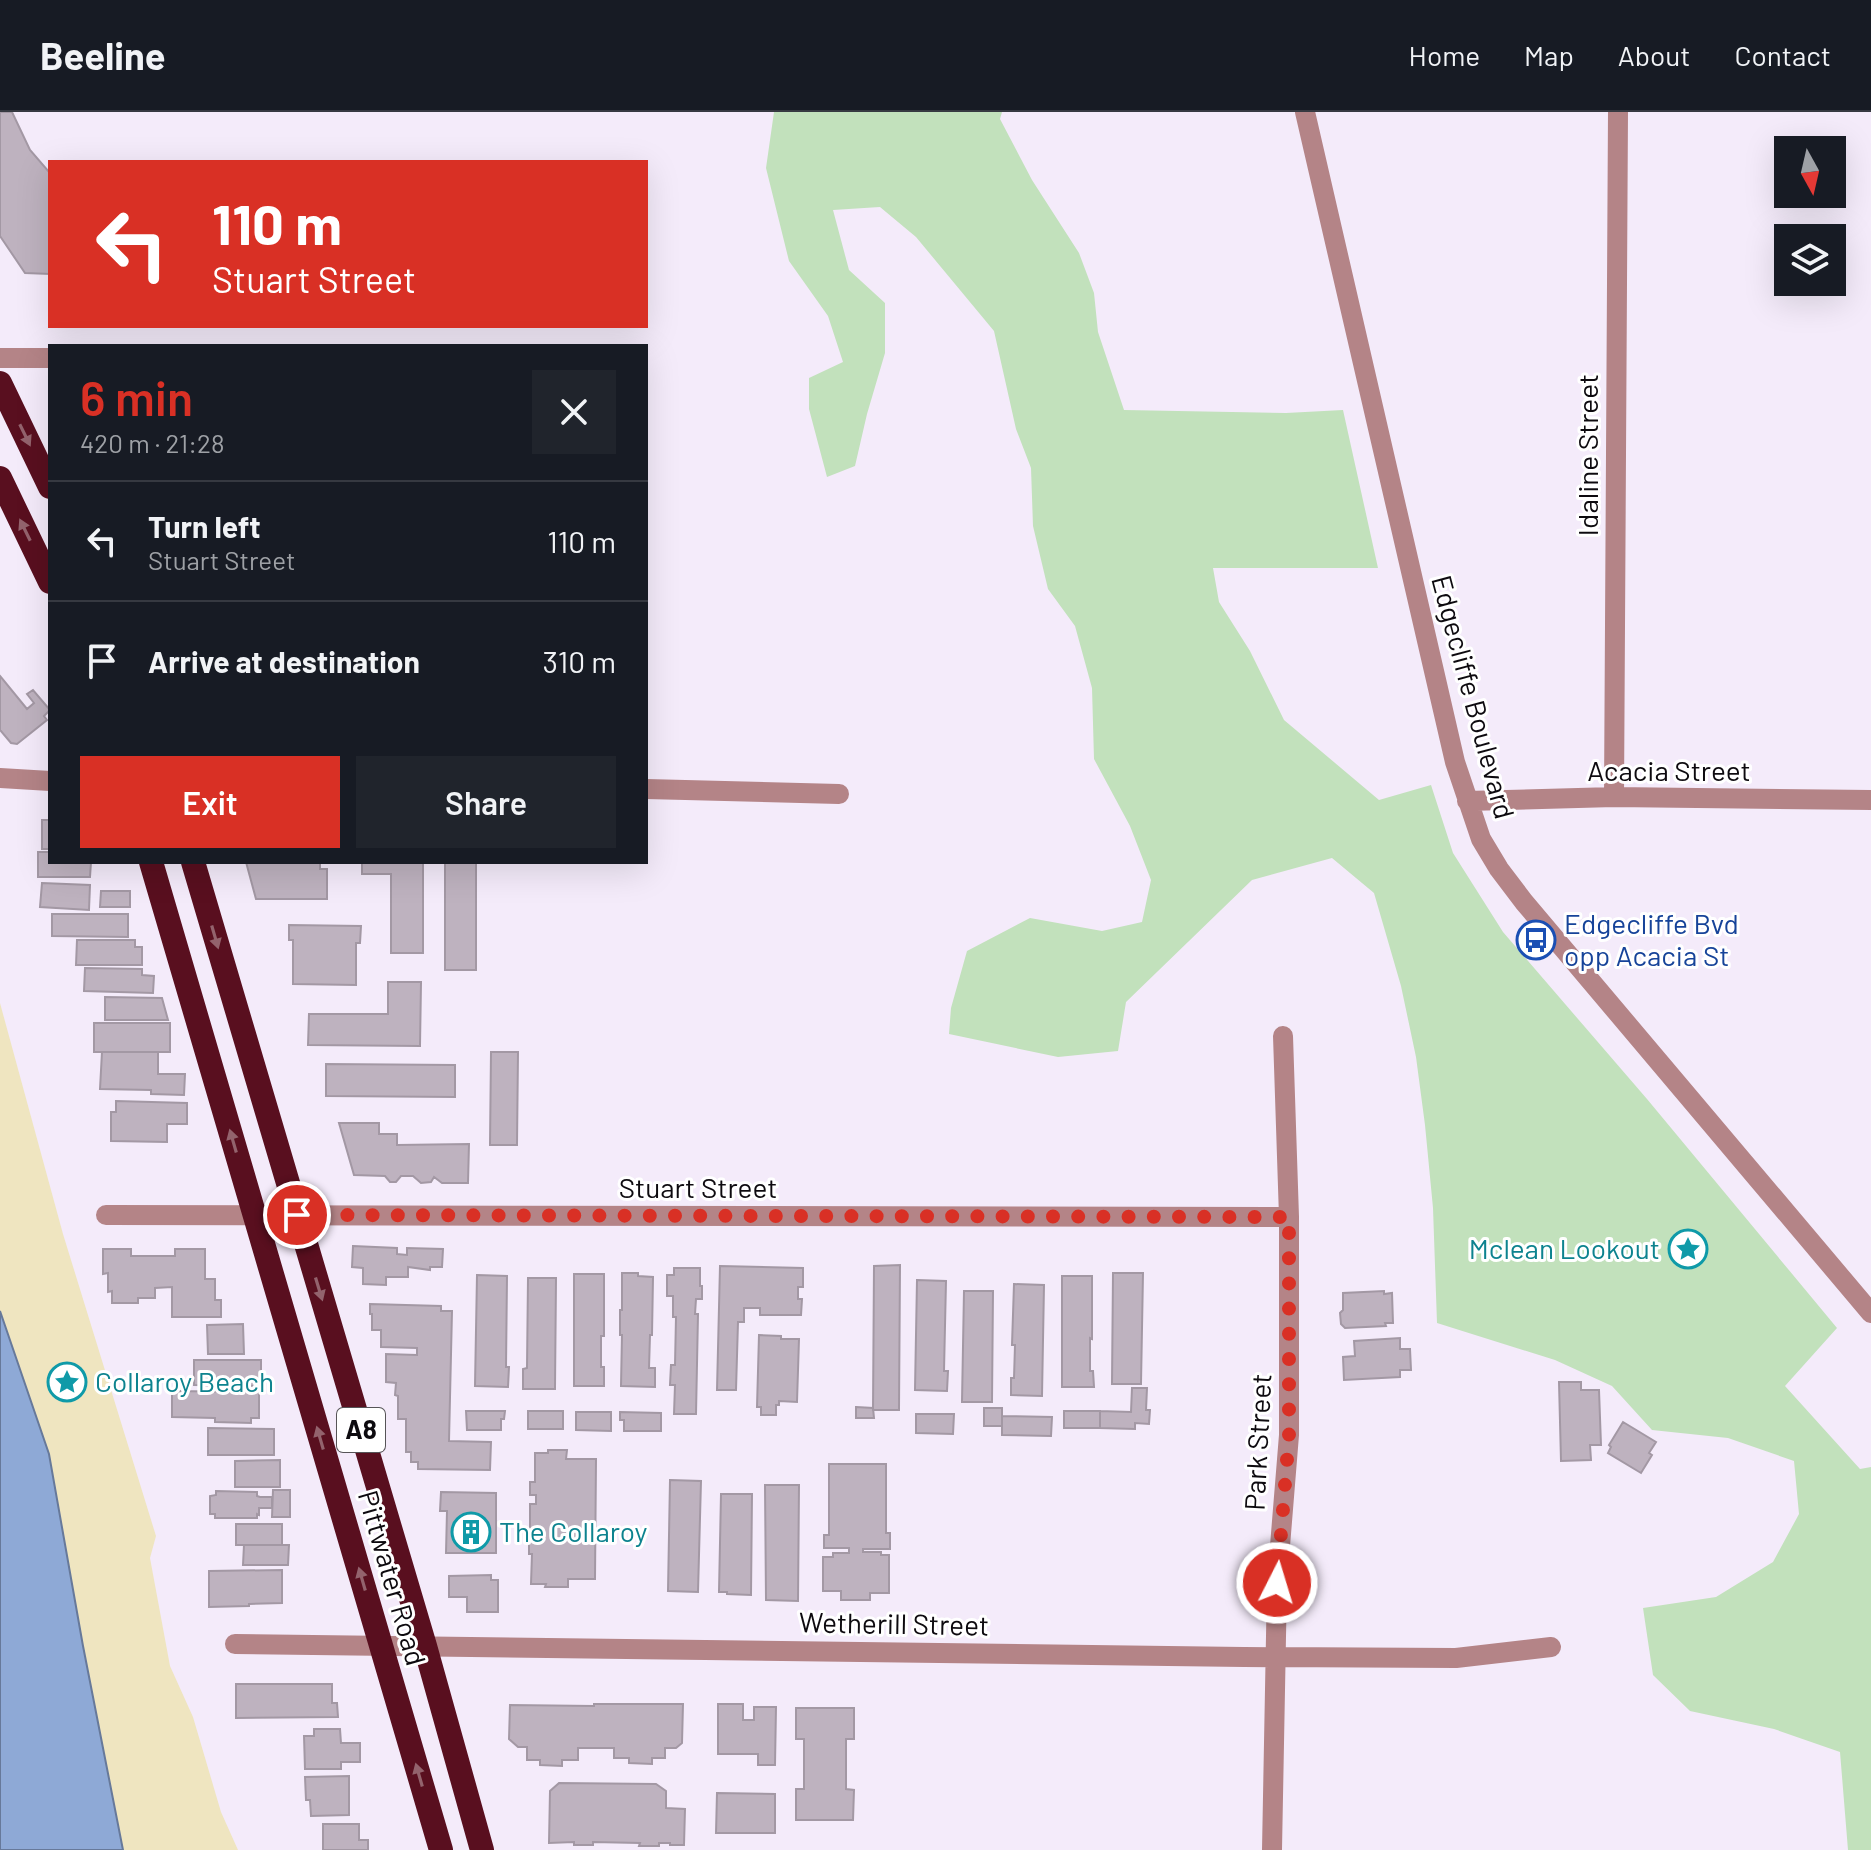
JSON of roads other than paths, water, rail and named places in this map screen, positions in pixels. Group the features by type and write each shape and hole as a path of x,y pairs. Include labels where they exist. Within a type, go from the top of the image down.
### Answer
{"highway":[{"path":"0,383 48,483"},
{"path":"0,478 48,578"},
{"name":"Pittwater Road","path":"152,864 441,1850"},
{"name":"Pittwater Road","path":"194,864 425,1646 482,1850"}],"street":[{"name":"Edgecliffe Boulevard","path":"1305,112 1451,747 1481,839 1524,902 1871,1313"},
{"name":"Idaline Street","path":"1614,797 1618,112"},
{"path":"0,358 48,358"},
{"path":"0,778 48,781"},
{"path":"648,789 839,794"},
{"name":"Acacia Street","path":"1467,801 1614,797 1871,800"},
{"name":"Park Street","path":"1272,1850 1277,1583 1289,1435 1289,1217 1283,1036"},
{"name":"Stuart Street","path":"106,1215 1289,1217"},
{"name":"Wetherill Street","path":"235,1644 1456,1658 1551,1647"}],"water":[{"path":"0,1311 49,1454 123,1850 0,1850"}],"place":[{"name":"Edgecliffe Bvd opp Acacia St","path":"1536,940"},
{"name":"Mclean Lookout","path":"1688,1249"},
{"name":"Collaroy Beach","path":"67,1382"},
{"name":"The Collaroy","path":"471,1532"}]}
